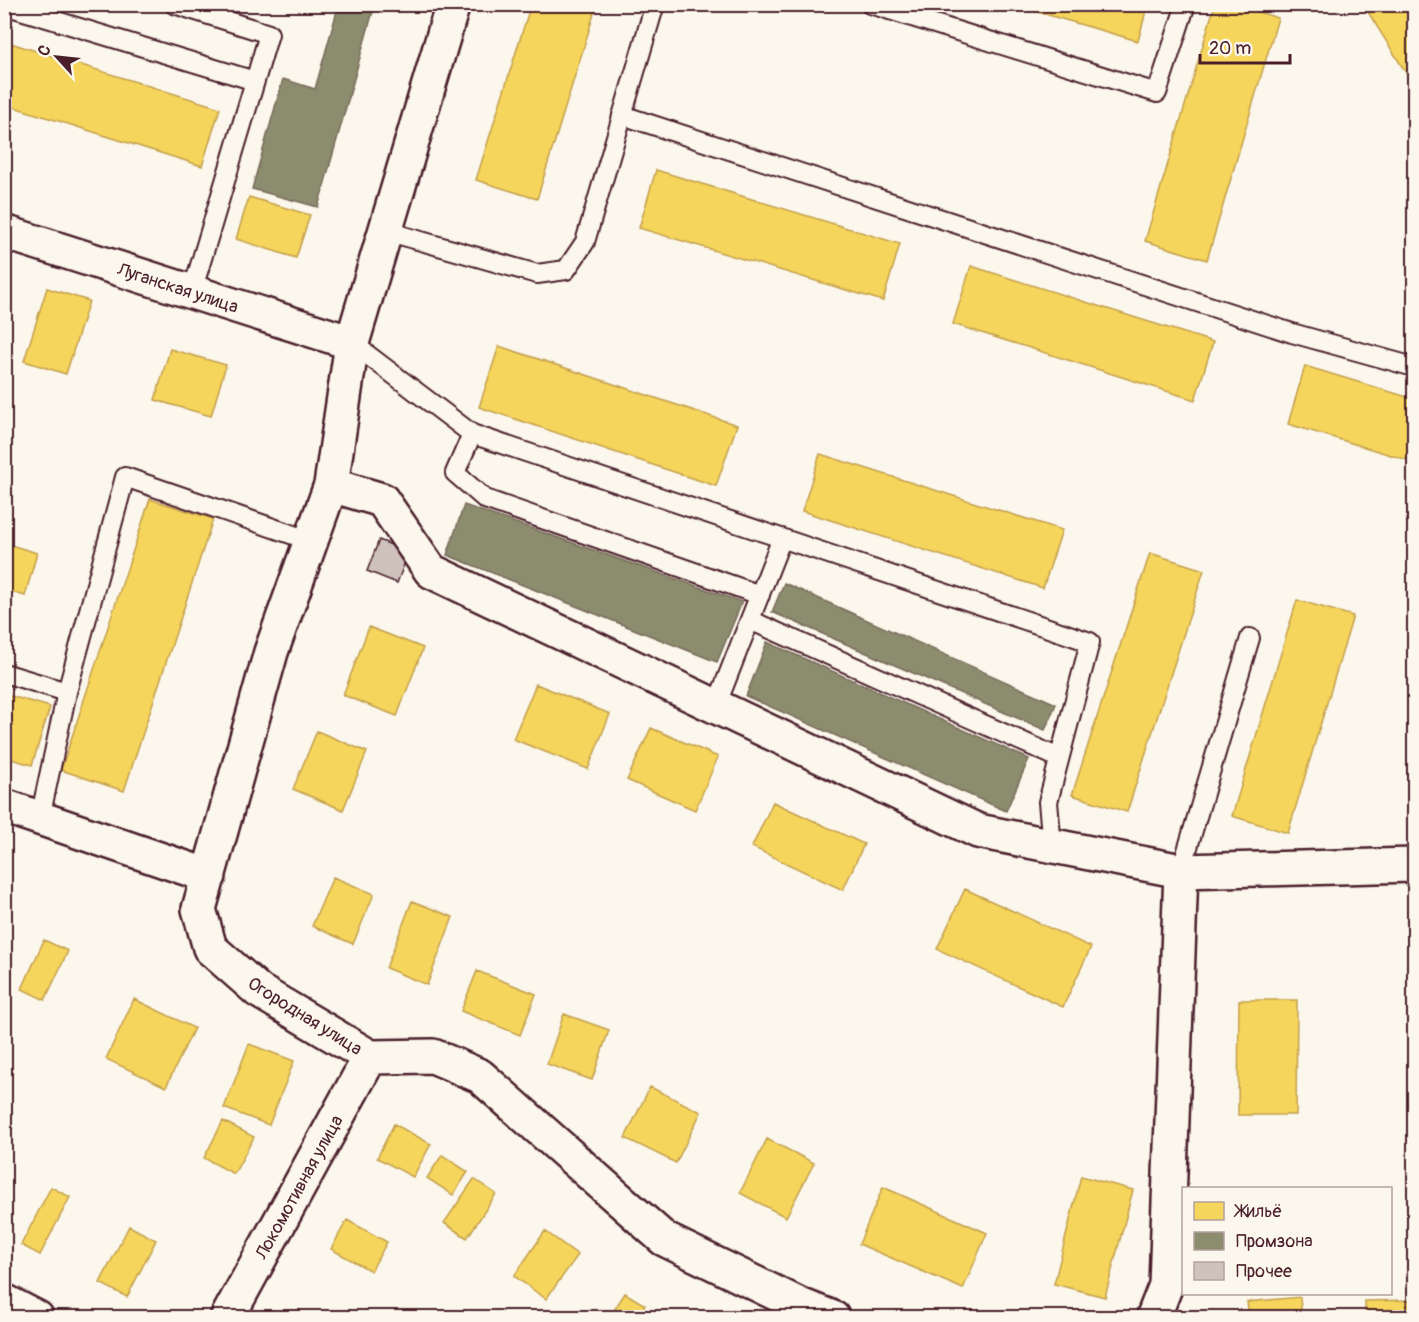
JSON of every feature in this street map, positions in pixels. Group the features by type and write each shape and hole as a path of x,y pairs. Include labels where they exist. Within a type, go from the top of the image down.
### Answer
{"street":[{"name":"Огородная улица","path":"453,4 352,343 331,485 271,652 199,909 210,948 259,991 370,1057 433,1056 480,1076 664,1239 800,1305 833,1317"},
{"name":"Луганская улица","path":"4,232 352,343"},
{"path":"331,485 382,500 431,571 978,831 1180,871 1414,865"},
{"path":"4,806 209,876"},
{"path":"1154,1317 1166,1285 1180,871"},
{"name":"Локомотивная улица","path":"227,1317 370,1057"},
{"path":"4,1301 37,1317"}],"lane":[{"path":"4,4 255,81"},
{"path":"174,4 269,34 192,292"},
{"path":"386,231 537,274 566,270 585,242 655,4"},
{"path":"870,4 1157,93 1186,4"},
{"path":"622,115 1292,333 1414,368"},
{"path":"352,343 472,434 1089,642 1048,802 1052,846"},
{"path":"472,434 455,473 485,499 759,595"},
{"path":"40,818 67,693 125,477 311,541"},
{"path":"716,706 782,538"},
{"path":"750,620 1059,758"},
{"path":"1180,871 1250,638"},
{"path":"4,673 67,693"}],"building: Жильё":[{"path":"531,4 597,4 537,199 476,180"},
{"path":"1010,4 1148,4 1138,41"},
{"path":"1215,4 1232,4 1278,18 1207,260 1145,241"},
{"path":"1363,4 1414,4 1414,79 1411,81"},
{"path":"4,41 220,108 202,166 4,104"},
{"path":"656,170 900,244 883,301 639,228"},
{"path":"249,197 310,215 296,258 236,239"},
{"path":"971,266 1213,342 1195,400 953,324"},
{"path":"47,288 89,301 66,374 24,361"},
{"path":"499,346 737,425 716,486 479,407"},
{"path":"170,349 226,365 211,416 155,400"},
{"path":"1305,366 1414,399 1414,462 1288,424"},
{"path":"820,454 1062,530 1043,588 802,511"},
{"path":"150,499 213,519 124,791 61,770"},
{"path":"4,543 37,553 25,596 4,590"},
{"path":"1150,553 1204,570 1127,812 1072,795"},
{"path":"1297,600 1353,616 1288,833 1232,816"},
{"path":"369,627 423,648 397,716 343,695"},
{"path":"536,684 610,714 588,769 513,739"},
{"path":"4,694 50,707 32,765 4,757"},
{"path":"651,728 718,757 695,810 627,780"},
{"path":"317,731 367,752 343,810 293,789"},
{"path":"773,802 864,844 843,890 752,847"},
{"path":"333,877 374,894 353,944 312,926"},
{"path":"965,889 1091,947 1063,1007 937,949"},
{"path":"412,901 453,917 427,985 386,968"},
{"path":"44,940 68,951 45,1000 22,989"},
{"path":"477,971 536,994 520,1035 461,1011"},
{"path":"134,999 194,1028 166,1087 106,1059"},
{"path":"1239,1000 1297,1000 1296,1115 1238,1115"},
{"path":"564,1014 609,1030 592,1080 547,1064"},
{"path":"249,1044 294,1061 269,1125 224,1108"},
{"path":"650,1087 701,1112 676,1163 625,1138"},
{"path":"223,1121 254,1137 234,1174 204,1158"},
{"path":"394,1124 431,1144 413,1177 377,1158"},
{"path":"767,1139 814,1163 786,1217 740,1193"},
{"path":"442,1155 468,1172 453,1195 427,1178"},
{"path":"1081,1176 1133,1190 1105,1297 1054,1284"},
{"path":"474,1179 496,1194 467,1238 444,1223"},
{"path":"51,1187 70,1197 40,1255 21,1245"},
{"path":"883,1187 987,1233 963,1289 859,1244"},
{"path":"347,1220 387,1242 371,1271 331,1249"},
{"path":"129,1226 156,1240 127,1297 100,1283"},
{"path":"545,1231 578,1255 546,1299 514,1276"},
{"path":"625,1293 645,1305 637,1318 609,1318"},
{"path":"1300,1297 1302,1318 1249,1318 1247,1302"},
{"path":"1414,1300 1414,1318 1365,1318 1365,1301"}],"building: Промзона":[{"path":"339,4 375,4 318,207 252,189 283,79 315,89"},
{"path":"464,505 742,602 717,662 447,555"},
{"path":"784,583 1056,704 1045,730 772,612"},
{"path":"767,642 1029,759 1006,811 746,696"}],"building: Прочее":[{"path":"379,540 409,552 397,583 367,571"}]}
